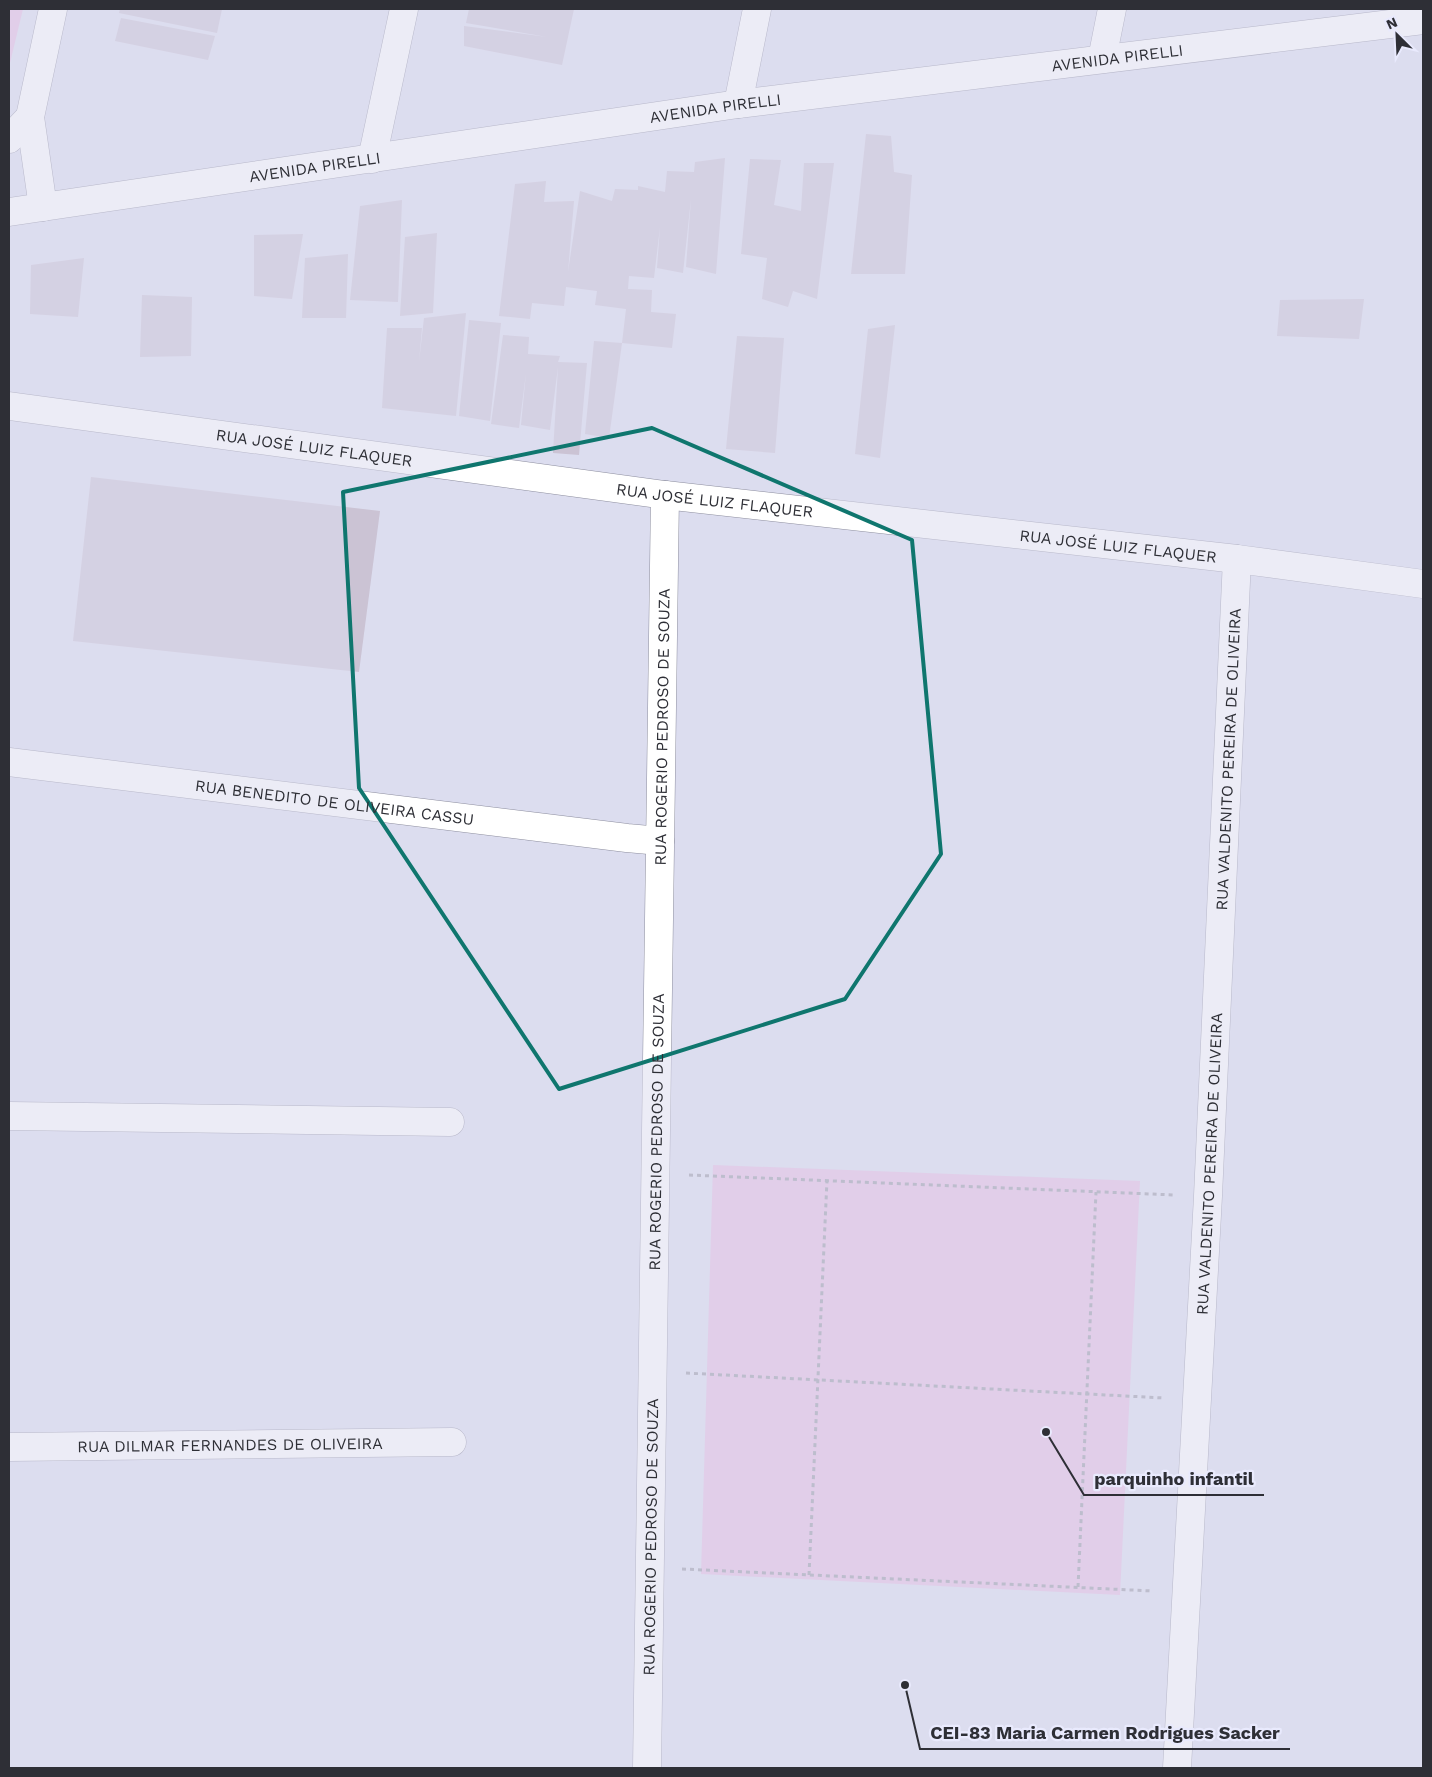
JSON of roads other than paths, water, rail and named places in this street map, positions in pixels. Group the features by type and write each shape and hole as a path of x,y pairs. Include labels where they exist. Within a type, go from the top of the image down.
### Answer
{"street":[{"path":"43,207 30,117 53,9"},
{"path":"372,159 404,9"},
{"path":"738,104 757,9"},
{"path":"1102,59 1112,9"},
{"name":"AVENIDA PIRELLI","path":"9,212 738,104 1423,20"},
{"path":"9,139 30,117"},
{"name":"RUA JOSÉ LUIZ FLAQUER","path":"9,406 665,495 1237,559 1423,584"},
{"name":"RUA ROGERIO PEDROSO DE SOUZA","path":"647,1768 665,495"},
{"name":"RUA VALDENITO PEREIRA DE OLIVEIRA","path":"1177,1768 1208,1196 1237,559"},
{"name":"RUA BENEDITO DE OLIVEIRA CASSU","path":"9,762 660,841"},
{"path":"9,1116 450,1122"},
{"name":"RUA DILMAR FERNANDES DE OLIVEIRA","path":"9,1448 452,1442"}],"place":[{"name":"parquinho infantil","path":"1046,1432"},
{"name":"CEI-83 Maria Carmen Rodrigues Sacker","path":"905,1685"}]}
